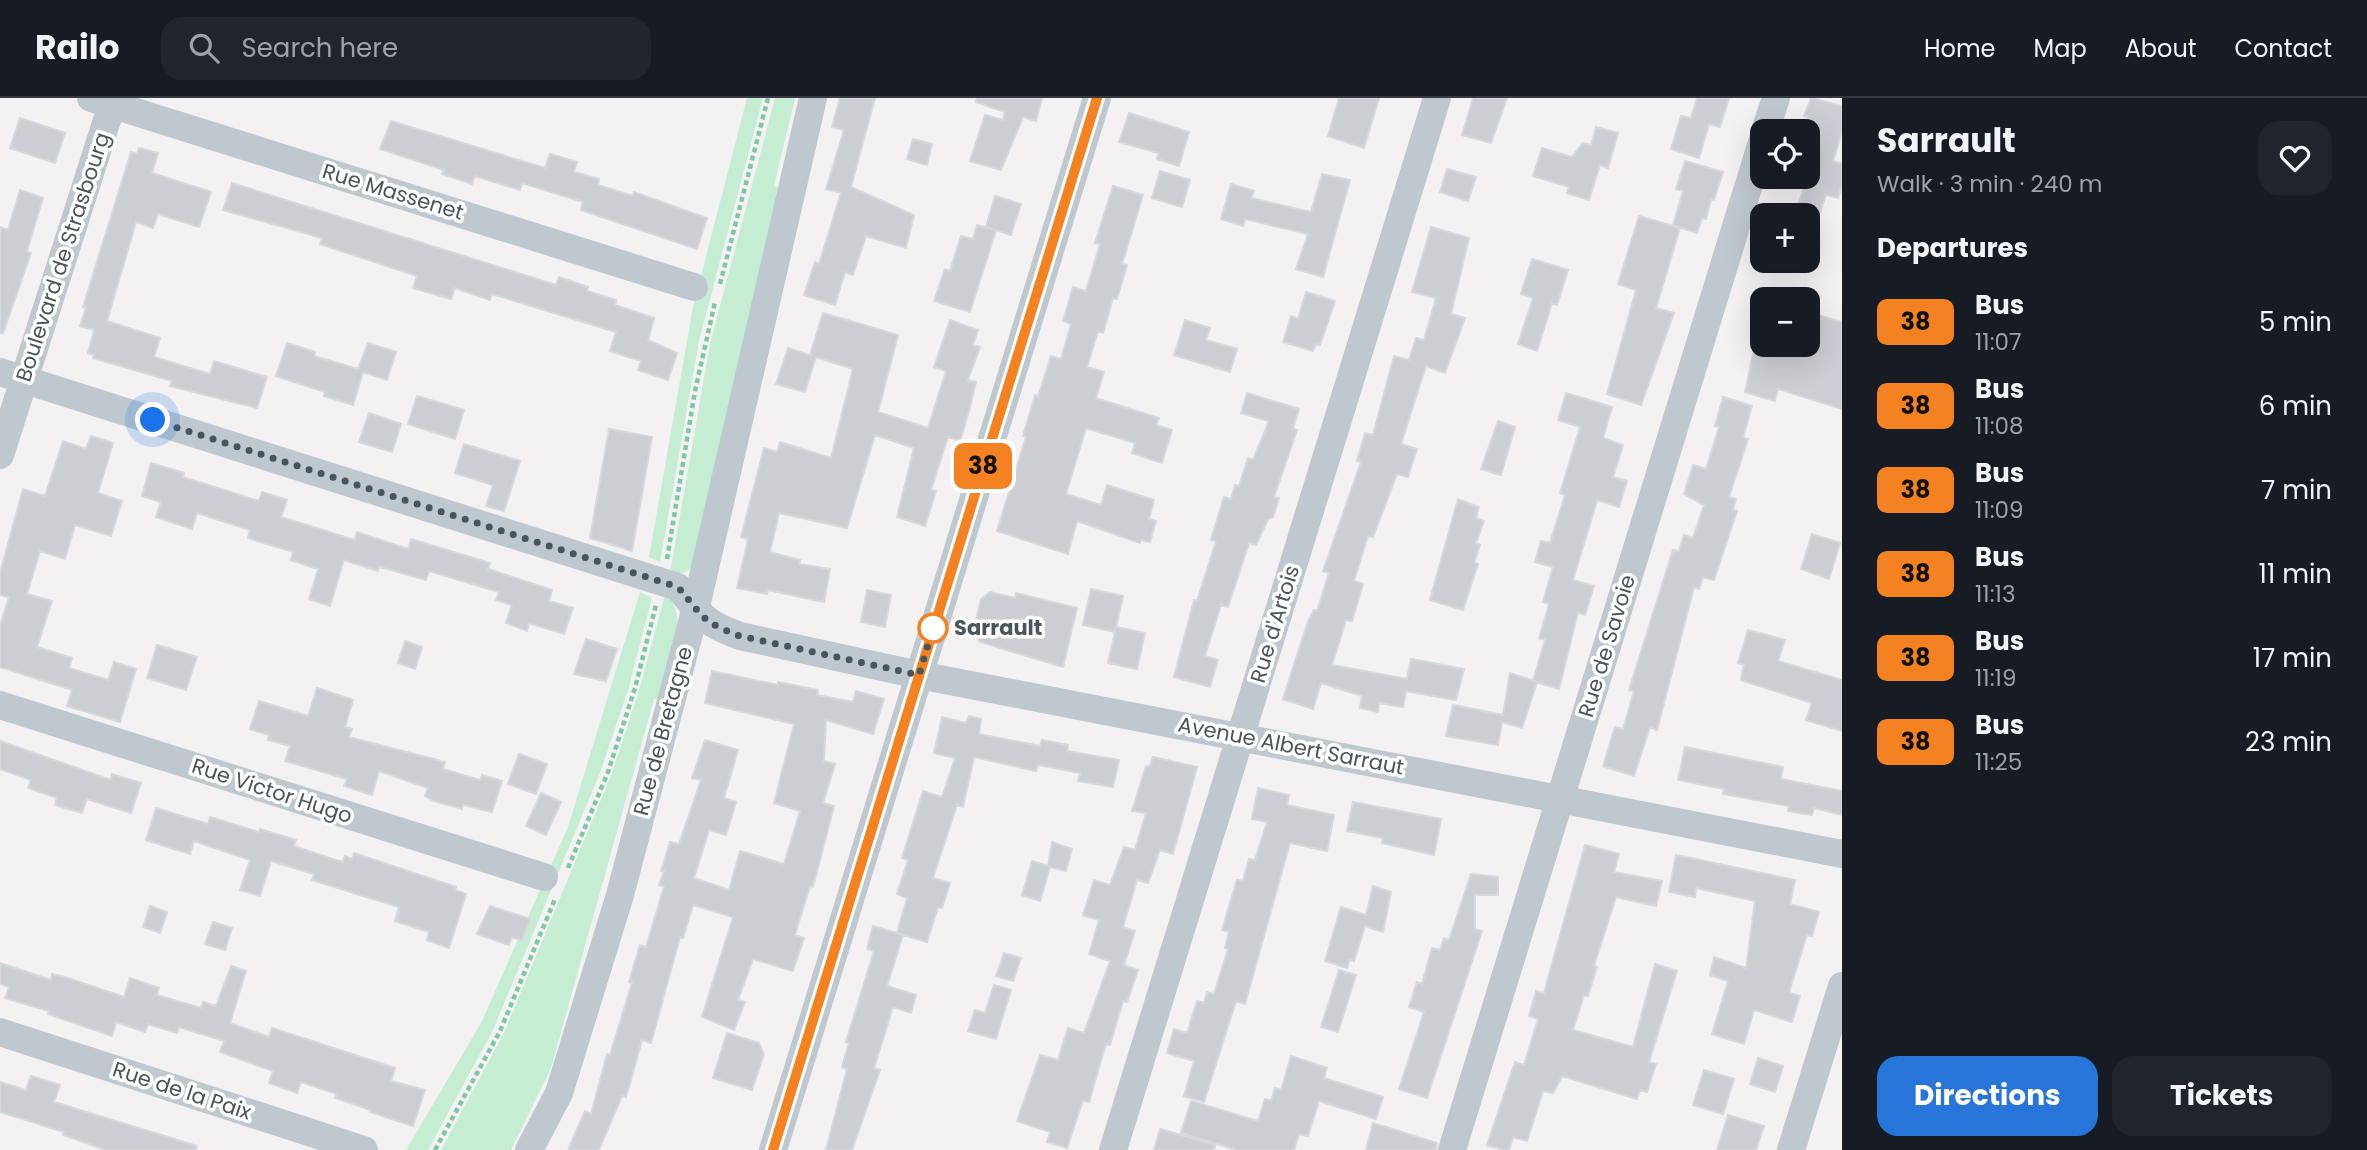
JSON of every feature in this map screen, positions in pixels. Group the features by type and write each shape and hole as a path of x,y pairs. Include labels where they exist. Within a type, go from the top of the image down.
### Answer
{"street":[{"name":"Rue de Bretagne","path":"529,1150 559,1093 569,1066 620,895 695,611 813,98"},
{"path":"773,1150 1097,98"},
{"name":"Rue d'Artois","path":"1113,1150 1437,98"},
{"path":"1770,119 1776,98"},
{"name":"Rue Massenet","path":"106,100 694,287"},
{"name":"Boulevard de Strasbourg","path":"0,455 12,376 106,100"},
{"name":"Rue de Savoie","path":"1452,1150 1750,181"},
{"name":"Avenue Albert Sarraut","path":"12,376 678,587 695,611 712,625 740,636 919,675 1241,735 1842,854"},
{"name":"Rue Victor Hugo","path":"0,705 555,882"},
{"path":"1791,1150 1842,986"},
{"name":"Rue de la Paix","path":"0,1032 364,1150"}],"path":[{"path":"435,1150 500,1031 555,882 608,772 635,688 662,582 702,355 768,98"}],"green space":[{"path":"747,98 763,98 699,341 660,562 649,557 693,307"},
{"path":"775,98 795,98 774,186 784,189 695,565 684,573 670,573 710,344"},
{"path":"640,592 652,598 628,690 601,770 493,1030 428,1150 406,1150 481,1023 568,827"},
{"path":"666,592 677,617 678,631 673,659 662,700 654,699 551,1068 511,1150 441,1150 504,1033 612,773 638,694"}],"building":[{"path":"840,98 875,98 851,187 914,215 906,248 866,236 853,275 845,272 835,305 804,295 815,262 819,264 841,193 826,189 844,130 832,127"},
{"path":"977,98 1042,98 1036,121 1023,117 1001,170 970,161 985,115 1003,120 1005,112 976,102"},
{"path":"1339,98 1379,98 1364,148 1328,136"},
{"path":"1473,98 1507,98 1491,143 1462,135"},
{"path":"1697,98 1729,98 1720,127 1709,124 1699,158 1671,149 1681,116 1691,118"},
{"path":"1811,98 1842,106 1842,132 1833,161 1842,164 1842,184 1838,198 1826,195 1820,212 1820,203 1799,203 1803,189 1820,189 1820,119 1808,119 1804,116"},
{"path":"1129,113 1189,132 1179,166 1157,159 1159,153 1119,142"},
{"path":"20,118 65,133 55,163 10,148"},
{"path":"391,121 545,168 550,154 577,162 574,172 599,179 598,185 633,196 634,192 707,218 697,249 581,210 583,202 522,183 520,190 475,176 472,184 442,174 444,170 380,149"},
{"path":"1596,127 1618,133 1608,168 1600,165 1589,200 1567,193 1569,187 1533,176 1542,148 1572,157 1583,143 1591,145"},
{"path":"913,139 932,144 927,165 907,159"},
{"path":"139,148 158,153 152,173 211,192 199,227 158,214 153,228 136,222 107,321 160,338 154,357 210,374 214,361 267,377 257,408 170,386 172,381 93,358 94,355 88,353 94,330 80,326 86,308 83,307 131,152 137,154"},
{"path":"1685,161 1723,172 1714,200 1711,199 1706,219 1702,218 1697,233 1673,225 1683,191 1676,189"},
{"path":"1447,169 1476,177 1468,201 1440,192"},
{"path":"1160,171 1190,180 1182,207 1152,198"},
{"path":"1322,174 1350,180 1323,277 1296,269 1308,234 1245,219 1243,226 1221,219 1231,184 1254,191 1251,198 1311,212"},
{"path":"232,183 556,285 559,277 588,287 587,291 616,300 615,305 654,318 648,340 677,353 668,380 638,370 641,361 610,351 616,332 492,294 490,300 455,288 451,299 413,288 417,276 320,244 322,238 223,210"},
{"path":"1113,186 1143,195 1122,264 1127,265 1117,299 1113,298 1103,333 1098,331 1087,367 1104,372 1096,398 1159,418 1156,425 1172,430 1162,463 1132,453 1135,443 1086,428 1066,494 1101,505 1107,485 1154,500 1149,519 1156,521 1150,542 1141,540 1140,543 1077,521 1068,554 997,531 1026,437 1023,436 1035,395 1038,397 1051,356 1061,359 1071,324 1063,321 1073,287 1086,291 1100,244 1095,243"},
{"path":"20,190 43,198 27,251 31,253 3,333 0,333 0,227 8,230"},
{"path":"995,196 1021,204 1011,235 986,227"},
{"path":"1639,216 1680,228 1656,308 1674,313 1641,405 1607,394 1636,290 1618,284"},
{"path":"977,225 996,230 970,312 934,301 945,269 950,271 961,236 973,239"},
{"path":"1431,227 1469,238 1451,314 1465,318 1445,373 1426,366 1401,444 1417,449 1408,477 1397,474 1373,537 1368,536 1354,581 1363,584 1352,621 1346,620 1332,665 1407,679 1411,659 1464,669 1456,700 1406,691 1403,707 1379,703 1378,712 1360,708 1362,696 1321,683 1313,709 1283,699 1308,621 1314,610 1317,611 1329,573 1323,571 1361,462 1357,461 1365,433 1373,435 1394,356 1409,360 1416,338 1424,340 1436,298 1412,292"},
{"path":"1532,259 1568,270 1557,305 1552,303 1537,351 1518,344 1533,298 1521,294"},
{"path":"1306,292 1335,301 1320,345 1316,344 1313,351 1283,342 1291,316 1298,319"},
{"path":"823,313 898,335 878,412 928,428 946,371 934,367 950,320 978,330 973,345 980,347 968,380 976,382 960,441 948,437 931,490 936,491 925,526 897,517 914,448 875,435 847,528 779,513 770,552 800,560 799,564 830,569 824,602 768,590 767,594 737,588 748,539 741,537 764,448 777,452 780,442 831,458 853,369 816,357 805,392 776,384 788,348 813,356 810,355"},
{"path":"1820,316 1842,322 1842,409 1778,389 1775,401 1745,392 1752,357 1820,357"},
{"path":"1185,320 1210,328 1206,340 1237,349 1230,372 1174,355"},
{"path":"287,343 315,352 314,356 358,369 368,343 396,352 387,380 363,372 353,405 324,396 325,392 276,376"},
{"path":"1247,393 1299,409 1293,429 1297,430 1274,497 1279,498 1273,517 1268,519 1256,545 1249,543 1228,607 1221,605 1205,656 1218,660 1210,687 1174,677 1194,600 1197,601 1216,541 1211,540 1224,497 1231,499 1235,485 1239,486 1248,458 1253,460 1269,421 1241,413"},
{"path":"1566,393 1612,407 1603,438 1623,445 1613,477 1627,481 1619,507 1597,500 1573,580 1594,586 1585,615 1578,612 1559,689 1533,681 1545,640 1539,638 1549,604 1543,602 1553,567 1535,562 1541,541 1550,543 1565,495 1560,493 1580,427 1558,420"},
{"path":"417,396 464,410 455,439 408,424"},
{"path":"1723,397 1752,406 1743,438 1748,439 1729,497 1736,499 1733,510 1737,511 1714,580 1703,577 1699,589 1694,587 1657,730 1650,727 1634,776 1603,766 1615,727 1623,729 1634,691 1629,690 1673,550 1679,551 1684,535 1693,538 1704,505 1684,494 1693,465 1706,469 1719,427 1715,426"},
{"path":"369,413 401,424 392,452 359,442"},
{"path":"1498,421 1515,427 1501,475 1481,469"},
{"path":"609,429 652,437 632,551 590,538"},
{"path":"91,436 113,443 98,493 122,501 111,536 75,525 65,559 40,551 27,594 52,601 37,647 72,658 69,668 108,680 114,662 136,669 120,722 67,706 72,690 0,667 0,626 9,597 0,595 0,573 23,489 45,496 63,441 86,449"},
{"path":"464,444 520,461 504,511 486,506 493,485 455,473"},
{"path":"151,463 184,473 183,477 259,501 262,492 287,500 281,517 355,540 357,532 408,549 411,539 490,563 488,569 552,590 549,601 573,608 564,634 529,623 527,631 506,623 512,605 496,600 499,592 429,571 426,580 379,567 378,571 344,560 330,606 309,599 318,569 291,560 293,552 248,538 250,530 197,513 192,529 156,517 161,502 142,496"},
{"path":"1458,499 1479,507 1476,518 1484,521 1476,543 1480,545 1474,563 1478,564 1463,610 1430,600"},
{"path":"1812,534 1840,543 1829,579 1801,569"},
{"path":"1091,589 1123,596 1115,632 1083,625"},
{"path":"867,590 891,595 885,627 861,622"},
{"path":"990,592 1015,598 1016,593 1077,608 1063,667 980,642 973,633 981,599"},
{"path":"1116,627 1145,633 1137,669 1108,663"},
{"path":"1748,630 1785,640 1778,661 1842,680 1842,731 1806,720 1812,703 1741,680 1744,665 1738,663"},
{"path":"586,639 617,649 606,681 574,674"},
{"path":"405,641 422,647 415,669 398,663"},
{"path":"157,645 197,657 186,690 147,678"},
{"path":"712,671 778,685 778,682 818,690 817,695 853,702 856,691 884,699 873,734 826,720 824,761 835,764 823,803 834,806 813,887 810,886 795,935 804,938 793,971 753,959 738,1000 745,1002 734,1030 702,1017 733,917 693,905 683,938 680,937 651,1043 642,1040 626,1097 622,1096 599,1150 568,1150 585,1111 591,1114 607,1054 610,1055 632,983 629,982 640,945 646,947 664,887 659,885 670,842 679,844 701,780 692,778 705,740 738,750 724,798 736,802 726,835 709,830 694,878 729,890 740,851 784,864 800,811 774,803 794,724 705,703"},
{"path":"1510,673 1537,682 1522,728 1502,722 1498,745 1446,736 1453,705 1503,715"},
{"path":"317,688 353,700 345,727 352,729 349,737 445,762 443,769 480,780 482,775 502,781 492,812 463,805 462,809 434,801 425,796 428,788 379,771 372,795 344,786 347,779 285,761 290,746 268,740 269,735 250,729 259,701 308,716"},
{"path":"969,716 981,719 979,734 1040,746 1042,740 1068,745 1067,751 1119,760 1113,787 1078,781 1080,773 1038,765 1036,771 974,757 963,807 957,805 933,878 950,883 942,908 938,907 927,942 897,933 907,898 897,894 908,860 902,858 923,791 942,797 955,758 934,753 942,717 966,723"},
{"path":"0,741 111,780 112,774 141,783 131,813 87,799 82,813 55,805 57,798 28,788 31,780 0,769"},
{"path":"1685,747 1783,767 1781,779 1842,791 1842,815 1814,808 1812,815 1788,811 1789,806 1723,794 1724,789 1678,780"},
{"path":"519,754 547,764 536,794 508,784"},
{"path":"1153,757 1197,767 1173,854 1160,850 1148,883 1137,880 1123,927 1135,931 1124,965 1138,970 1127,1002 1123,1001 1110,1045 1106,1044 1089,1102 1083,1100 1067,1148 1047,1142 1050,1132 1017,1121 1040,1055 1058,1060 1068,1028 1084,1033 1110,961 1089,954 1099,920 1083,915 1094,880 1110,885 1124,847 1135,850 1146,813 1132,811 1146,766 1150,766"},
{"path":"1258,788 1289,795 1287,805 1334,815 1327,851 1290,843 1245,1004 1236,1001 1204,1102 1184,1096 1194,1061 1167,1053 1174,1029 1187,1033 1197,1001 1204,1003 1207,992 1214,994 1228,949 1225,948 1229,932 1222,930 1232,896 1237,880 1243,881 1249,859 1255,860 1267,822 1252,819"},
{"path":"541,793 561,802 546,835 526,826"},
{"path":"1353,802 1441,819 1434,855 1382,843 1383,838 1347,831"},
{"path":"156,808 208,824 210,817 259,832 260,829 296,840 294,846 342,862 345,856 352,859 354,853 456,887 455,890 466,894 449,948 427,940 429,932 395,921 399,907 312,880 314,874 271,861 260,896 240,890 250,860 194,841 190,854 146,840"},
{"path":"1052,842 1072,849 1066,871 1050,867 1040,901 1022,895 1032,861 1048,866"},
{"path":"1585,845 1619,854 1614,872 1662,881 1656,906 1616,897 1594,966 1597,967 1588,996 1584,995 1573,1030 1633,1047 1655,964 1677,971 1649,1062 1656,1064 1647,1092 1640,1090 1637,1099 1562,1076 1553,1093 1543,1091 1527,1141 1513,1137 1509,1150 1503,1150 1487,1145 1515,1062 1524,1065 1538,1019 1529,1016 1536,991 1544,993"},
{"path":"1676,855 1795,880 1790,904 1819,912 1812,936 1807,935 1790,989 1790,993 1800,996 1792,1022 1754,1010 1744,1044 1712,1034 1728,981 1710,975 1714,957 1746,968 1755,901 1696,888 1695,897 1669,892"},
{"path":"1471,874 1498,877 1498,895 1475,895 1475,929 1482,931 1427,1098 1399,1089 1424,1012 1409,1007 1417,982 1422,984 1432,948 1440,950 1444,938 1449,940"},
{"path":"1373,886 1391,892 1383,932 1365,926 1354,961 1349,960 1347,968 1325,961 1341,907 1366,915"},
{"path":"150,906 167,912 160,933 143,927"},
{"path":"490,906 530,919 522,941 512,937 509,945 477,934"},
{"path":"213,922 232,928 225,950 205,944"},
{"path":"873,926 903,935 887,986 916,995 911,1013 893,1007 874,1068 880,1070 852,1150 826,1150 847,1069 842,1067 849,1043 846,1042 874,951 867,949"},
{"path":"1004,953 1021,958 1013,981 996,976"},
{"path":"0,963 51,980 52,974 65,977 124,997 130,978 159,988 157,995 201,1008 203,1002 216,1006 231,966 246,971 230,1023 269,1037 272,1028 395,1068 391,1081 425,1090 413,1126 370,1112 371,1110 335,1098 337,1094 301,1082 297,1093 269,1083 273,1071 220,1052 224,1041 179,1027 177,1033 148,1024 145,1032 116,1022 112,1036 48,1014 49,1011 5,998 9,987 0,984"},
{"path":"1339,970 1356,975 1338,1032 1321,1027"},
{"path":"994,985 1011,990 996,1039 968,1031 975,1010 985,1013"},
{"path":"727,1033 759,1043 764,1054 752,1090 713,1078"},
{"path":"1291,1056 1327,1068 1324,1078 1383,1097 1376,1119 1319,1101 1308,1136 1299,1134 1294,1150 1237,1150 1181,1133 1191,1101 1258,1121 1265,1099 1271,1101 1275,1088 1281,1090"},
{"path":"1758,1058 1783,1066 1775,1092 1750,1084"},
{"path":"1704,1070 1734,1079 1723,1114 1693,1105"},
{"path":"31,1076 60,1085 54,1102 197,1146 196,1150 106,1150 63,1135 64,1132 0,1112 0,1082 26,1090"},
{"path":"1728,1115 1764,1126 1756,1150 1717,1150"},
{"path":"1373,1123 1437,1143 1436,1150 1366,1150"},
{"path":"1160,1129 1215,1145 1214,1150 1154,1150"}],"bus line":[{"name":"38","path":"773,1150 1097,98"}],"place":[{"name":"Sarrault","path":"933,628"}],"route":[{"path":"153,420 678,587 695,611 712,625 740,636 919,675 933,628"}]}
